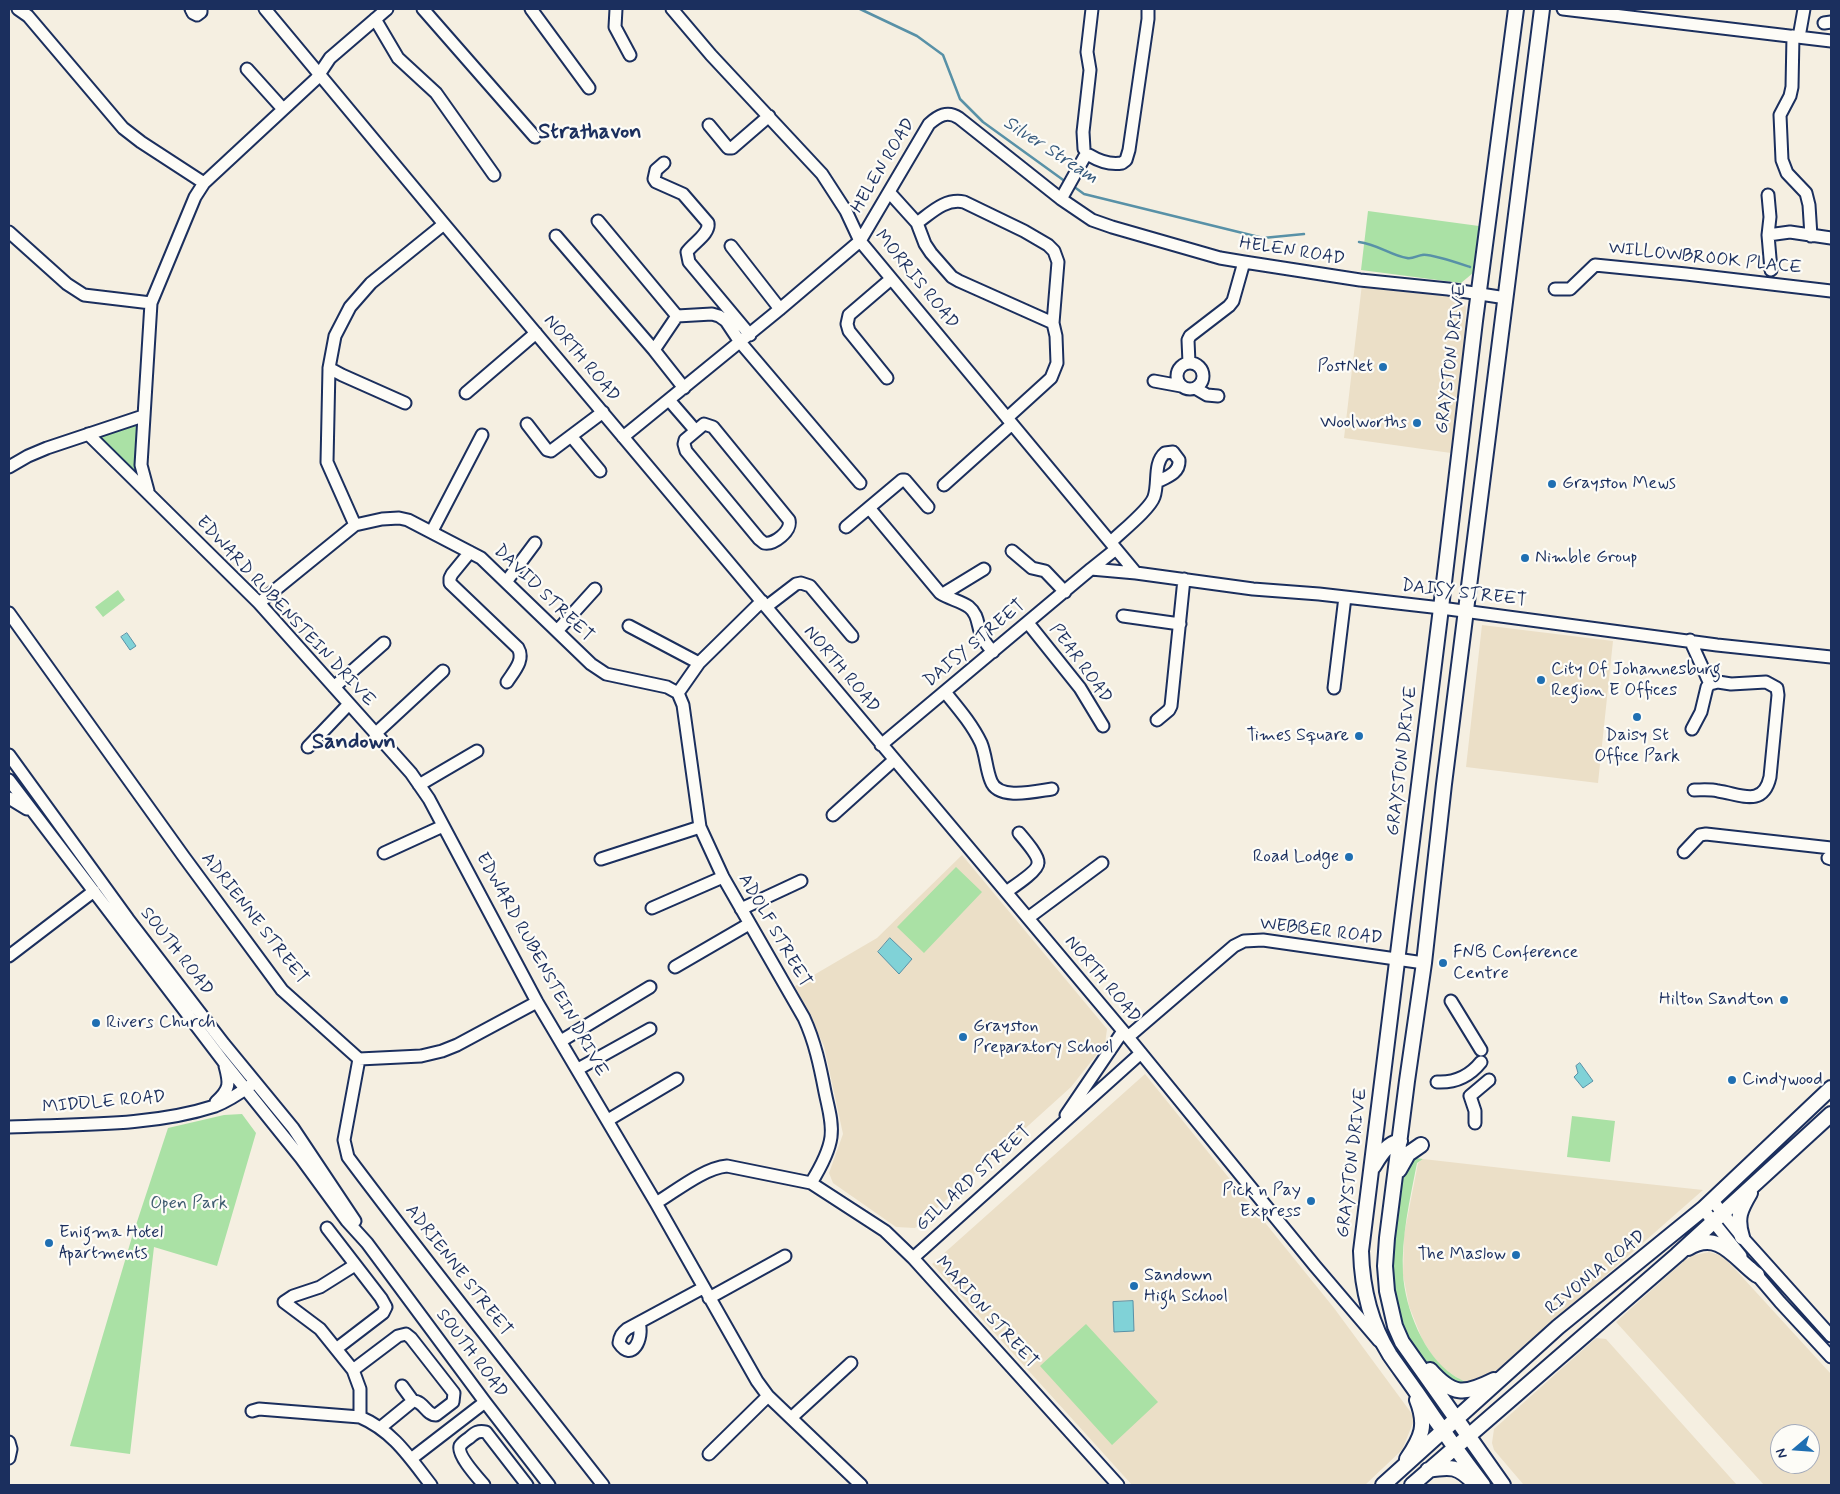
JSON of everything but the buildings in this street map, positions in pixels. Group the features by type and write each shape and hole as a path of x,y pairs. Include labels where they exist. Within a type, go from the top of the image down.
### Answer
{"main road":[{"name":"GRAYSTON DRIVE","path":"1483,1485 1390,1354 1372,1319 1362,1275 1362,1236 1516,9"},
{"path":"1503,1485 1412,1358 1398,1334 1390,1307 1385,1266 1394,1180 1424,963 1542,9"},
{"name":"RIVONIA ROAD","path":"1383,1485 1585,1304 1707,1204 1830,1090"},
{"path":"1412,1485 1678,1255 1831,1114"},
{"path":"1370,1171 1387,1148 1393,1142 1400,1140"},
{"path":"1394,1180 1408,1154 1420,1145"},
{"path":"1742,1237 1738,1226 1739,1216 1755,1184"},
{"path":"1678,1255 1702,1242 1719,1243 1731,1251 1757,1275"},
{"path":"1398,1334 1440,1382 1455,1390 1473,1389 1507,1374"},
{"path":"1397,1474 1416,1446 1423,1428 1421,1412 1408,1379"},
{"path":"1428,1470 1456,1469 1464,1473 1476,1485"}],"street":[{"path":"18,9 28,16 123,128 141,142 204,182"},
{"path":"191,9 193,13 197,14 201,12 201,9"},
{"name":"NORTH ROAD","path":"265,9 881,745 1126,1034 1293,1239 1390,1354"},
{"name":"EDWARD RUBENSTEIN DRIVE","path":"148,492 140,464 151,303 195,197 204,182 283,110 320,73 330,58 387,9"},
{"path":"423,9 535,137"},
{"path":"531,9 589,88"},
{"path":"616,9 615,28 630,55"},
{"name":"MORRIS ROAD","path":"672,9 827,181 846,211 860,241 1136,573"},
{"path":"1063,195 1086,153 1083,132 1090,70 1087,52 1092,9"},
{"path":"1086,153 1097,159 1115,164 1122,163 1127,158 1130,150 1148,9"},
{"path":"1563,9 1831,41"},
{"path":"1804,9 1796,37 1790,96 1780,115 1782,160 1787,172 1806,193 1809,205 1811,236"},
{"path":"375,19 398,58 436,93 494,175"},
{"path":"247,69 283,110"},
{"name":"HELEN ROAD","path":"623,437 860,241 929,124 940,116 951,114 1063,195 1092,220 1112,228 1220,258 1360,280 1448,289 1506,298"},
{"path":"709,126 728,148 732,148 768,116"},
{"path":"664,163 656,170 654,179 656,182 683,194 708,223 709,228 687,252 689,262 745,338 860,483"},
{"path":"890,192 916,223 925,244 952,276 959,281 1053,323"},
{"path":"1768,195 1770,217 1768,235 1771,270"},
{"path":"916,223 944,204 958,201 1024,231 1048,245 1054,251 1058,262 1053,323 1057,355 1054,373 1009,421 944,484"},
{"path":"598,221 677,316"},
{"path":"355,525 327,462 329,368 335,336 358,296 371,283 444,224"},
{"path":"9,232 71,288 84,295 151,303"},
{"path":"1768,235 1790,232 1831,238"},
{"path":"556,236 654,350 684,388"},
{"path":"731,246 780,309"},
{"path":"1189,363 1188,340 1190,336 1233,301 1244,262"},
{"name":"WILLOWBROOK PLACE","path":"1555,289 1570,290 1595,265 1694,274 1831,291"},
{"path":"887,378 850,331 847,321 849,316 891,279"},
{"path":"677,316 719,316 745,338"},
{"path":"654,350 677,316"},
{"path":"466,393 536,334"},
{"path":"1154,381 1181,386 1186,389 1195,388 1201,384 1203,373 1199,366 1189,363 1181,367 1178,371 1178,382 1181,386"},
{"path":"329,368 342,376 405,403"},
{"path":"1195,388 1207,395 1218,396"},
{"path":"669,400 695,430"},
{"path":"527,424 549,451 603,412"},
{"path":"9,467 47,448 143,416"},
{"path":"704,424 713,427 786,516 790,525 788,529 772,542 764,543 759,539 686,451 685,440 695,430 704,424"},
{"name":"EDWARD RUBENSTEIN DRIVE","path":"88,434 259,603 411,773 443,826 537,1002 608,1120 757,1381 768,1396 861,1485"},
{"path":"432,531 482,435"},
{"path":"571,436 600,471"},
{"path":"846,527 870,509 899,482 905,480 928,507"},
{"name":"DAISY STREET","path":"881,745 1091,570 1150,504 1154,498 1157,482"},
{"path":"870,509 943,594 974,612 982,637 993,652"},
{"name":"DAVID STREET","path":"259,603 355,525 399,518 432,531 480,558 591,664 606,674 667,687 678,693"},
{"path":"506,582 535,542"},
{"path":"1012,551 1032,568 1045,571 1065,592"},
{"path":"470,552 452,574 450,583 521,653 521,659 507,682"},
{"path":"943,594 984,569"},
{"name":"DAISY STREET","path":"1091,570 1136,573 1254,589 1441,608 1466,613 1831,658"},
{"path":"1157,720 1171,706 1184,579"},
{"path":"678,693 699,663 764,604 796,584 801,583 810,586 852,636"},
{"path":"557,631 595,588"},
{"path":"1334,688 1345,597"},
{"name":"ADRIENNE STREET","path":"9,612 184,857 282,990 359,1059 344,1140 348,1157 602,1485"},
{"path":"1123,616 1180,624"},
{"name":"PEAR ROAD","path":"1028,623 1080,688 1103,726"},
{"path":"629,626 699,663"},
{"path":"1690,640 1710,684"},
{"path":"334,687 384,643"},
{"path":"375,734 443,671"},
{"path":"1692,729 1710,684 1718,682 1731,684 1766,682 1777,688 1778,695 1770,777 1764,793 1752,797 1719,791 1694,790"},
{"path":"945,692 972,725 982,746 991,782 996,788 1006,792 1021,794 1052,789"},
{"name":"ADOLF STREET","path":"678,693 683,705 700,827 723,877 804,1018 816,1051 829,1109 831,1130 830,1140 812,1183"},
{"path":"308,747 349,704"},
{"path":"419,785 477,751"},
{"name":"SOUTH ROAD","path":"9,755 250,1085"},
{"path":"833,815 894,760"},
{"name":"SOUTH ROAD","path":"9,780 224,1061 293,1128 354,1218 367,1243 549,1485"},
{"path":"9,798 32,812"},
{"path":"384,853 443,826"},
{"path":"601,859 700,827"},
{"path":"1006,892 1033,871 1039,862 1019,833"},
{"path":"1684,852 1700,835 1706,834 1830,855"},
{"path":"1028,918 1102,863"},
{"path":"652,908 723,877"},
{"path":"742,909 801,881"},
{"path":"9,956 94,891"},
{"path":"674,967 749,924"},
{"name":"WEBBER ROAD","path":"1126,1034 1234,946 1244,941 1263,940 1424,963"},
{"path":"561,1041 650,987"},
{"path":"1451,1001 1481,1050"},
{"path":"359,1059 421,1056 442,1051 458,1045 537,1002"},
{"path":"578,1069 650,1029"},
{"name":"GILLARD STREET","path":"1059,1127 1126,1034"},
{"name":"GILLARD STREET","path":"914,1258 1141,1053"},
{"path":"211,1107 223,1095 228,1086 224,1061"},
{"path":"1437,1082 1451,1082 1463,1078 1473,1071 1480,1062"},
{"path":"608,1120 677,1079"},
{"path":"1475,1123 1475,1111 1470,1096 1489,1080"},
{"name":"MIDDLE ROAD","path":"9,1127 131,1122 161,1118 211,1107 227,1100 250,1085"},
{"path":"656,1203 718,1167 727,1166 812,1183"},
{"name":"MARION STREET","path":"812,1183 885,1231 914,1258 1118,1485"},
{"path":"1707,1204 1757,1275 1831,1357"},
{"path":"1718,1218 1742,1237 1831,1336"},
{"path":"327,1228 381,1298 386,1309 336,1350"},
{"path":"709,1298 785,1256"},
{"path":"355,1265 320,1287 293,1296 284,1302 320,1329 353,1370 360,1389 360,1417"},
{"path":"639,1323 703,1288"},
{"path":"353,1370 403,1334 408,1336 452,1390 453,1402 436,1416 430,1414 421,1402 413,1401 380,1428"},
{"path":"791,1418 851,1363"},
{"path":"402,1386 413,1401"},
{"path":"709,1454 768,1396"},
{"path":"411,1459 485,1402"},
{"path":"252,1410 360,1417 380,1428 398,1443 431,1485"},
{"path":"484,1485 463,1458 460,1450 460,1445 464,1441 481,1431 486,1432 527,1485"},
{"path":"9,1442 11,1449 9,1458"}],"shaded area":[{"path":"1362,284 1458,296 1464,301 1466,308 1464,347 1451,453 1344,438"},
{"path":"1482,625 1613,641 1598,783 1466,767"},
{"name":"Grayston Preparatory School","path":"962,855 1107,1029 1105,1044 1071,1087 915,1228 896,1227 833,1183 829,1173 843,1134 824,1046 795,986 877,938"},
{"name":"Sandown High School","path":"1145,1074 1334,1308 1415,1418 1402,1450 1365,1485 1132,1485 932,1264"},
{"name":"The Maslow","path":"1423,1159 1703,1190 1495,1373 1471,1383 1461,1380 1444,1369 1432,1355 1422,1339 1409,1306 1403,1275 1404,1235 1418,1163"},
{"path":"1709,1252 1723,1256 1831,1374 1831,1485 1764,1485 1616,1322 1686,1259"},
{"path":"1596,1338 1606,1339 1737,1485 1523,1484 1494,1450 1492,1443 1494,1429"}],"green space":[{"path":"1368,211 1479,226 1473,273 1461,283 1361,270"},
{"path":"137,426 138,429 134,473 100,440 104,435"},
{"path":"118,590 125,600 103,617 95,607"},
{"path":"956,867 982,892 924,953 897,927"},
{"name":"Open Park","path":"242,1114 256,1133 217,1266 154,1247 130,1454 70,1446 132,1237 168,1128 224,1115"},
{"path":"1572,1116 1615,1121 1610,1162 1567,1157"},
{"path":"1396,1155 1423,1159 1417,1163 1403,1246 1403,1274 1412,1316 1425,1344 1433,1356 1453,1375 1463,1381 1473,1383 1495,1373 1497,1379 1483,1387 1439,1382 1399,1333 1388,1292"},
{"path":"1086,1324 1158,1402 1112,1445 1040,1366"}],"water":[{"path":"127,633 136,646 130,650 121,637"},
{"path":"890,938 912,959 899,974 878,952"},
{"path":"1580,1063 1593,1081 1583,1088 1574,1077 1578,1073 1576,1066"},
{"path":"1133,1301 1134,1331 1114,1332 1113,1302"}],"waterway":[{"name":"Silver Stream","path":"860,9 917,36 943,55 960,99 983,122 1066,182"},
{"name":"Silver Stream","path":"1073,186 1084,194 1263,238 1304,234"},
{"name":"Silver Stream","path":"1359,242 1372,245 1401,257 1413,258 1426,255 1470,267"}],"place":[{"name":"PostNet","path":"1383,367"},
{"name":"Woolworths","path":"1417,423"},
{"name":"Grayston Mews","path":"1552,484"},
{"name":"Nimble Group","path":"1525,558"},
{"name":"City Of Johannesburg Region E Offices","path":"1541,680"},
{"name":"Daisy St Office Park","path":"1637,717"},
{"name":"Times Square","path":"1359,736"},
{"name":"Road Lodge","path":"1349,857"},
{"name":"FNB Conference Centre","path":"1443,963"},
{"name":"Hilton Sandton","path":"1784,1000"},
{"name":"Rivers Church","path":"96,1023"},
{"name":"Grayston Preparatory School","path":"963,1037"},
{"name":"Cindywood","path":"1732,1080"},
{"name":"Pick n Pay Express","path":"1311,1201"},
{"name":"Enigma Hotel Apartments","path":"49,1243"},
{"name":"The Maslow","path":"1516,1255"},
{"name":"Sandown High School","path":"1134,1286"}],"district":[{"name":"Strathavon","path":"590,133"},
{"name":"Sandown","path":"354,743"}]}
